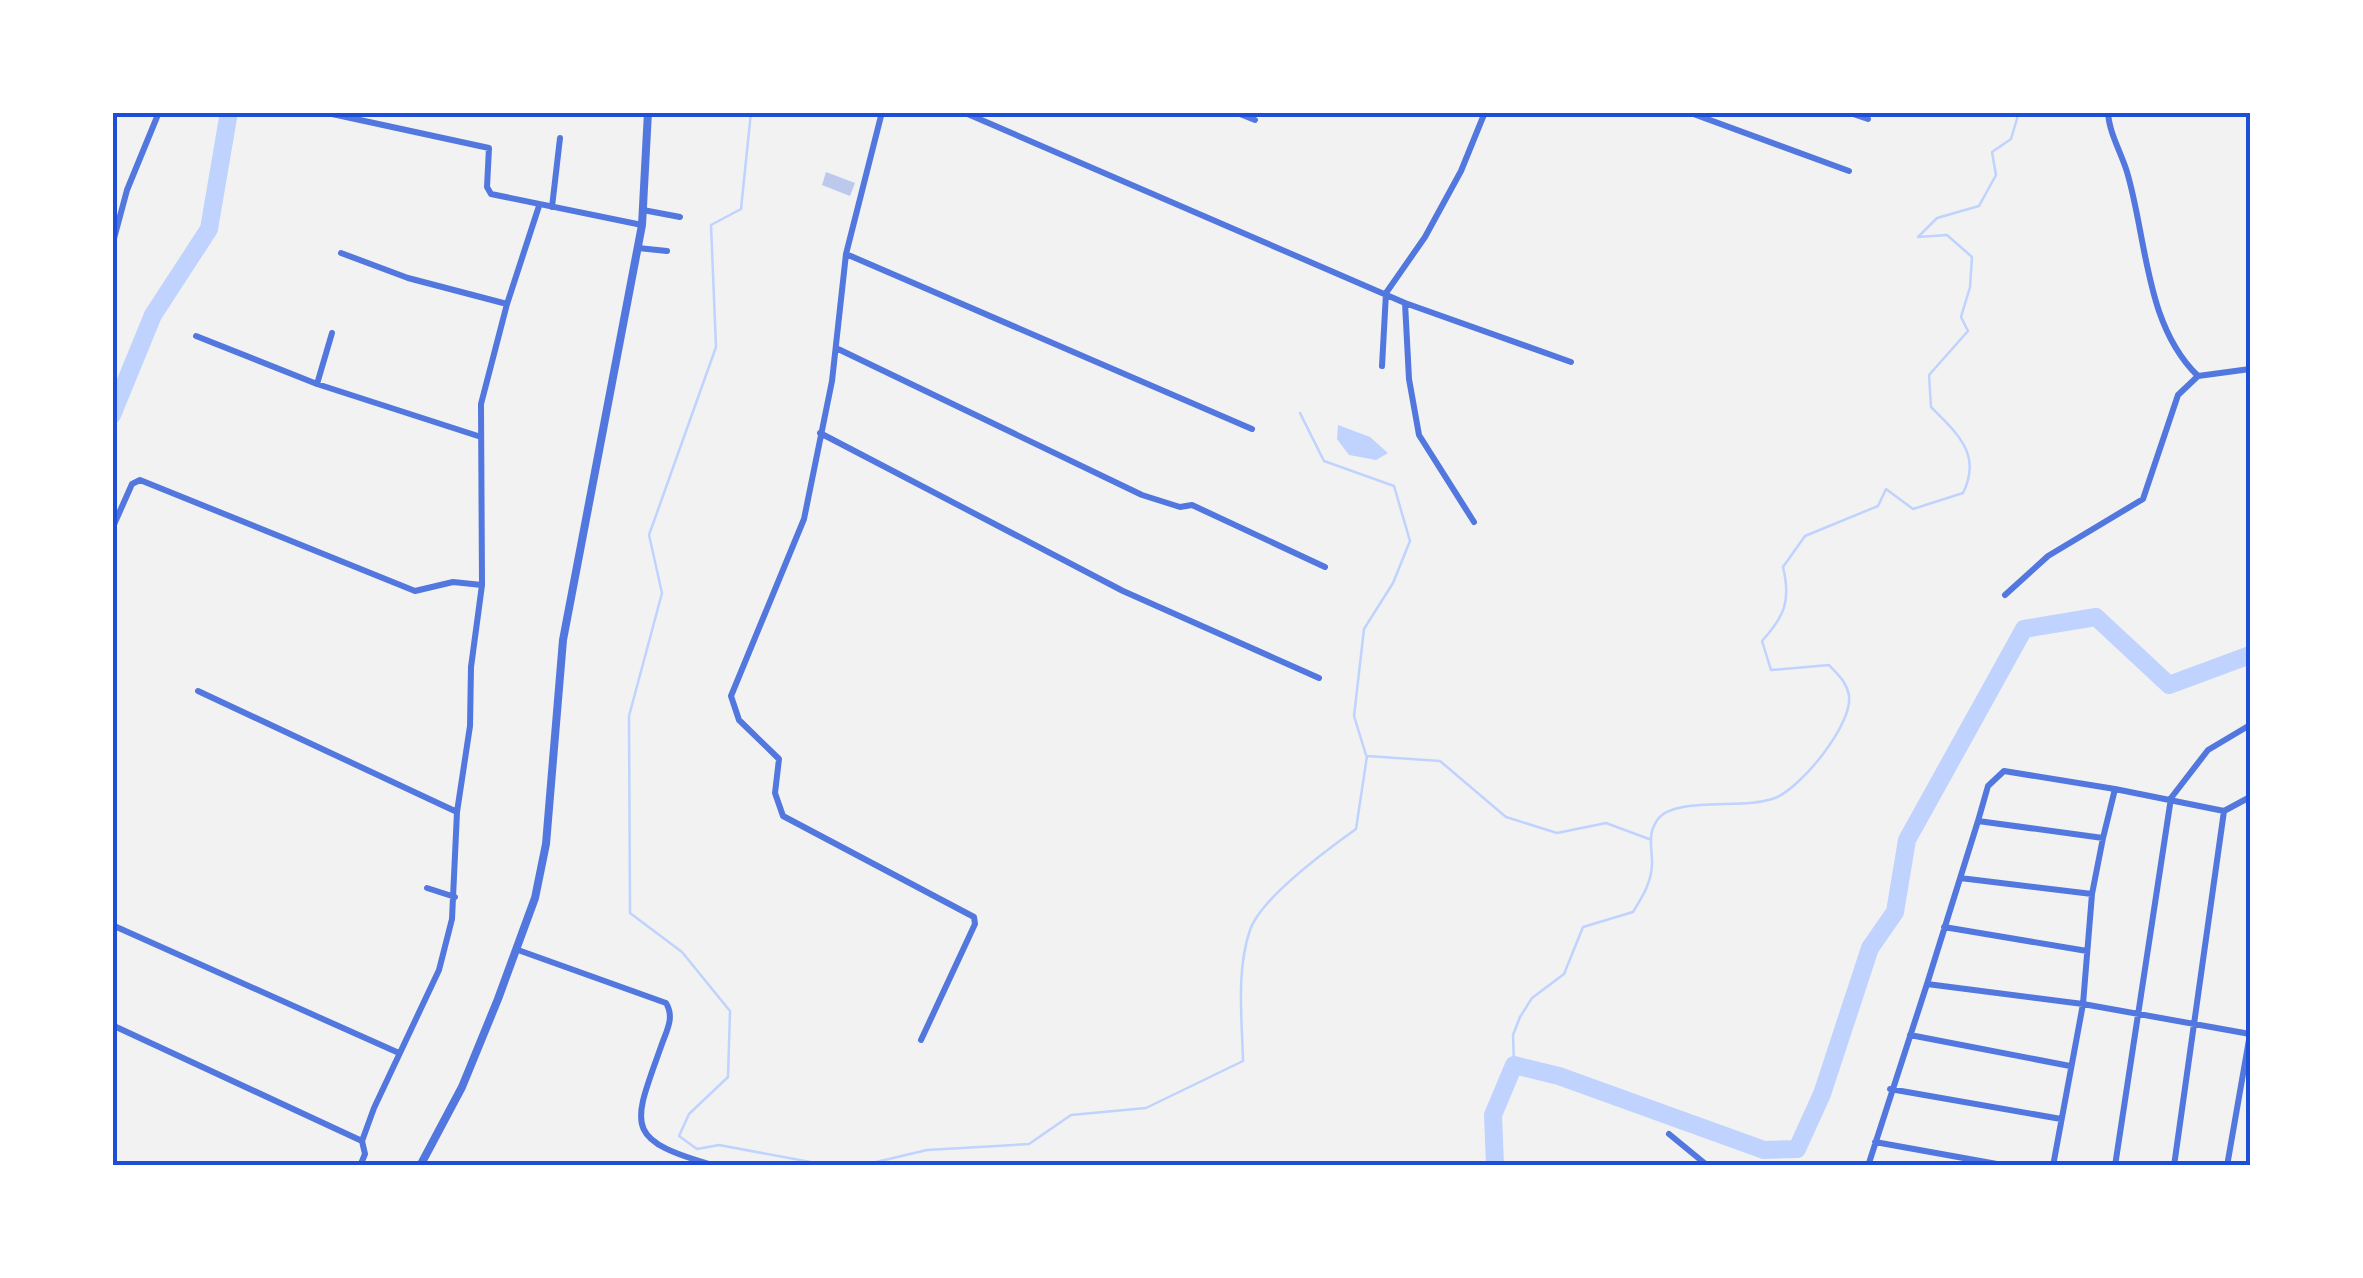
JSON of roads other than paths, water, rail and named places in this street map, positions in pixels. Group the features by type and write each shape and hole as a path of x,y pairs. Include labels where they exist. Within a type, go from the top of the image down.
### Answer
{"street":[{"path":"112,246 127,190 159,112"},
{"path":"323,112 489,148 488,191 539,206 642,226"},
{"path":"420,1166 462,1087 518,950 546,844 563,640 642,226 648,112"},
{"path":"882,112 846,254 836,348 804,519 731,696 739,720 779,759 775,793 783,816 974,917 975,924 920,1040"},
{"path":"963,112 1405,302 1571,362"},
{"path":"1235,112 1255,120"},
{"path":"1382,366 1386,293 1425,237 1461,171 1485,112"},
{"path":"1688,112 1850,170"},
{"path":"1847,112 1868,119"},
{"path":"2108,112 2128,173 2152,285 2177,350 2198,376"},
{"path":"552,207 560,138"},
{"path":"360,1166 365,1154 362,1141 438,970 455,897 457,812 470,726 471,667 482,585 485,523 478,436 483,390 506,304 539,206"},
{"path":"642,210 680,217"},
{"path":"638,248 666,251"},
{"path":"340,253 408,278 506,304"},
{"path":"846,254 1252,429"},
{"path":"1405,302 1410,379 1419,435 1474,522"},
{"path":"317,384 332,334"},
{"path":"196,336 317,384 478,436"},
{"path":"836,348 1142,495 1180,507 1192,505 1325,567"},
{"path":"2005,595 2048,556 2143,499 2178,395 2198,376 2250,369"},
{"path":"820,433 1109,584 1319,678"},
{"path":"112,530 132,484 140,480 416,591 454,582 482,585"},
{"path":"198,691 457,812"},
{"path":"2115,1166 2172,798 2208,750 2250,725"},
{"path":"1868,1166 1988,786 2004,771 2172,798 2224,811 2250,797"},
{"path":"2053,1166 2082,1004 2092,894 2115,788"},
{"path":"2174,1166 2224,811"},
{"path":"1978,821 2103,838"},
{"path":"1960,878 2092,894"},
{"path":"427,888 455,897"},
{"path":"112,925 399,1053"},
{"path":"1944,927 2087,951"},
{"path":"518,950 666,1004 670,1022 648,1086 640,1127 644,1136 676,1154 716,1166"},
{"path":"1927,984 2082,1004 2250,1034 2227,1166"},
{"path":"114,1026 362,1141"},
{"path":"1909,1034 2070,1066"},
{"path":"1890,1088 2061,1119"},
{"path":"1669,1134 1708,1166"},
{"path":"1874,1142 2008,1166"}],"water":[{"path":"1338,425 1370,437 1388,453 1376,460 1349,455 1337,439"}],"waterway":[{"path":"112,415 153,315 209,229 229,112"},
{"path":"751,112 741,209 711,225 716,347 649,535 662,593 629,716 630,913 682,952 730,1011 728,1077 689,1114 679,1136 697,1149 719,1145 832,1166"},
{"path":"1514,1065 1513,1035 1520,1017 1532,998 1564,974 1583,927 1633,912 1650,876 1651,835 1658,819 1667,812 1695,805 1775,798 1811,769 1843,722 1848,691 1829,665 1771,670 1762,641 1784,607 1783,567 1805,536 1878,506 1886,489 1913,509 1963,493 1970,467 1968,456 1958,436 1931,407 1929,375 1968,331 1961,317 1970,287 1972,257 1947,235 1918,237 1937,218 1979,206 1996,175 1992,152 2011,139 2019,112"},
{"path":"1300,413 1324,461 1394,486 1410,541 1393,583 1364,629 1354,716 1366,755"},
{"path":"1495,1166 1493,1115 1514,1065 1559,1076 1764,1150 1797,1149 1822,1094 1870,948 1895,912 1907,840 2024,629 2096,617 2169,685 2250,655"},
{"path":"859,1166 927,1150 1029,1144 1071,1115 1146,1108 1243,1061 1241,978 1250,930 1281,889 1356,829 1367,756 1440,761 1506,817 1557,833 1606,823 1649,839"}]}
